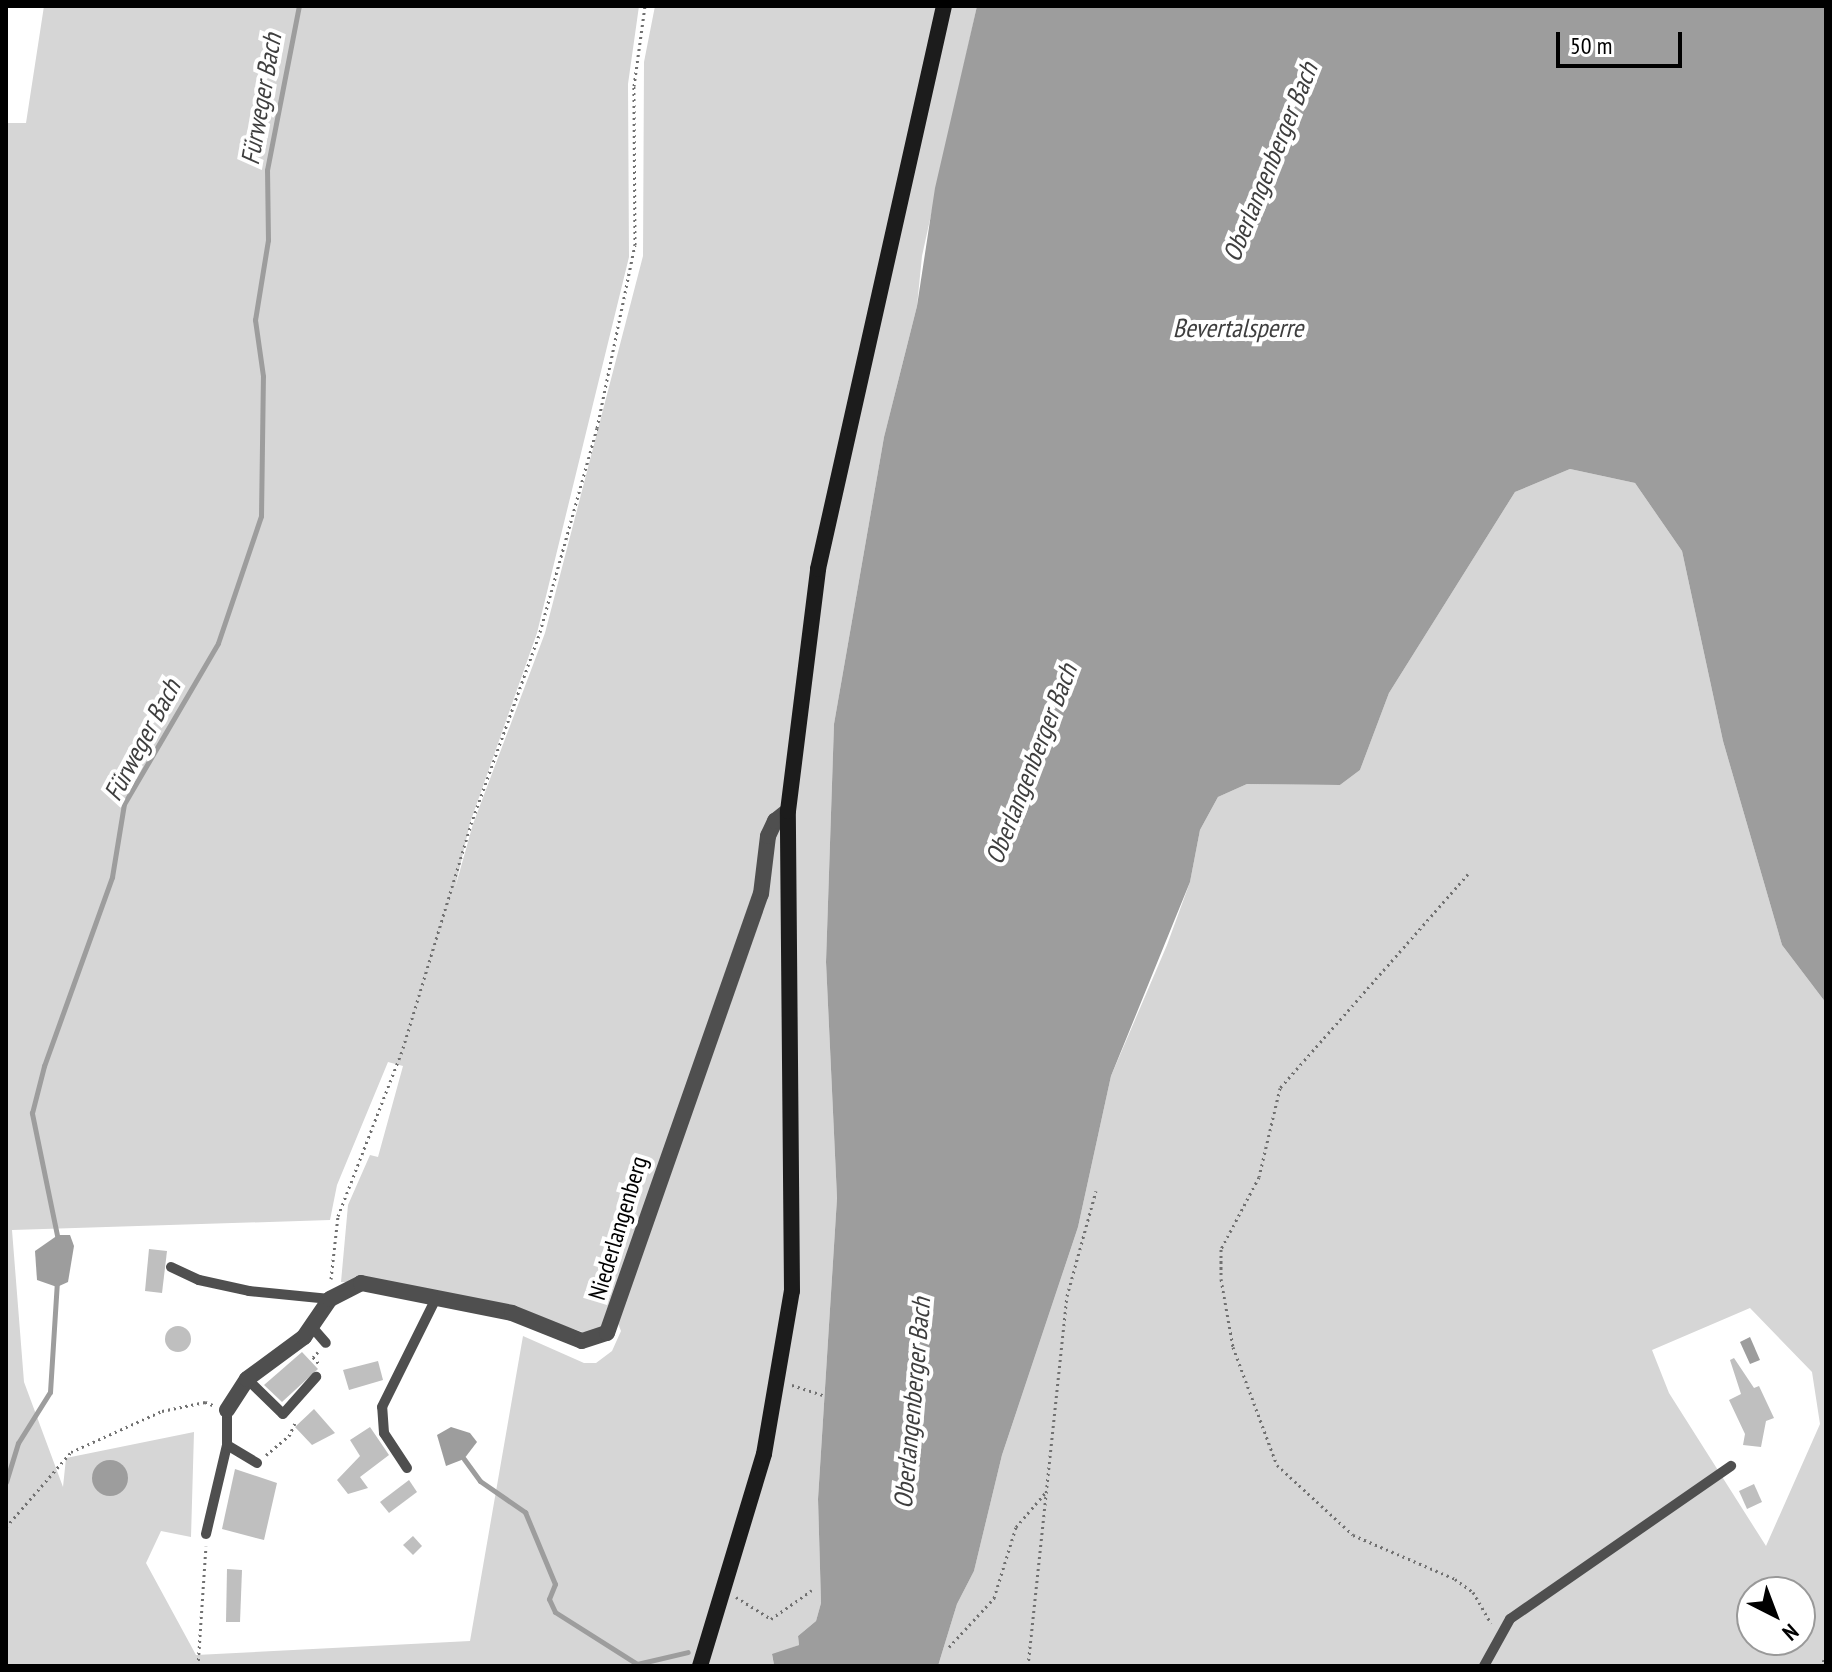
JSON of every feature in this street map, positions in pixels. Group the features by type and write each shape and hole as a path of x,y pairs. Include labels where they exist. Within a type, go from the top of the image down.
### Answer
{"street":[{"path":"700,1666 786,1384 795,1253 788,811 818,569 944,6"},
{"name":"Niederlangenberg","path":"330,1299 350,1286 373,1283 512,1313 582,1341 596,1340 610,1329 670,1143 761,894 768,836 775,821 788,811"},
{"path":"227,1410 247,1379 312,1327 330,1299"}],"lane":[{"path":"171,1267 199,1280 249,1291 330,1299"},
{"path":"407,1468 384,1433 382,1407 437,1296"},
{"path":"312,1327 326,1343"},
{"path":"247,1379 283,1414 316,1377"},
{"path":"206,1534 227,1445 227,1410"},
{"path":"227,1445 257,1463"},
{"path":"1484,1666 1501,1628 1731,1466"}],"path":[{"path":"330,1299 338,1216 403,1048 471,824 540,632 597,428 635,245 634,86 645,6"},
{"path":"1468,874 1280,1088 1259,1177 1221,1249 1221,1279 1233,1347 1277,1465 1353,1535 1455,1579 1501,1628"},
{"path":"1028,1666 1067,1296 1096,1191"},
{"path":"316,1377 324,1369 313,1357 326,1343"},
{"path":"788,1400 786,1384 794,1373"},
{"path":"786,1384 825,1396"},
{"path":"6,1527 71,1452 162,1411 205,1402 227,1410"},
{"path":"257,1463 289,1436 299,1412"},
{"path":"949,1647 994,1598 1016,1527 1046,1492"},
{"path":"198,1666 206,1534"},
{"path":"731,1594 755,1604 771,1619 812,1590"},
{"path":"1819,1666 1826,1658"},
{"path":"719,1666 771,1666"}],"shaded area":[{"path":"44,6 639,6 628,84 629,257 537,633 470,823 455,888 473,824 545,633 643,256 644,62 655,6 977,6 922,256 917,306 884,437 834,724 826,962 837,1198 818,1499 821,1603 816,1621 798,1636 799,1645 772,1655 774,1665 803,1666 6,1666 6,123 26,123","holes":["388,1062 403,1066 378,1157 370,1155 348,1205 341,1282 400,1284 495,1302 594,1336 614,1313 621,1331 612,1351 596,1363 584,1363 523,1336 470,1641 196,1655 146,1563 161,1531 191,1537 194,1432 66,1458 63,1487 24,1382 12,1230 330,1220 337,1185"]},
{"path":"1570,469 1635,483 1682,551 1723,741 1782,945 1826,1003 1826,1666 938,1666 957,1604 974,1571 1002,1455 1078,1227 1111,1076 1167,945 1190,882 1200,830 1218,797 1247,784 1340,785 1360,770 1389,693 1515,492","holes":["1750,1308 1812,1372 1820,1424 1766,1546 1669,1393 1652,1350"]}],"water":[{"name":"Bevertalsperre","path":"977,6 1826,6 1826,1003 1782,945 1723,741 1682,551 1635,483 1570,469 1515,492 1389,693 1360,770 1340,785 1247,784 1218,797 1200,830 1190,882 1111,1076 1078,1227 1002,1455 974,1571 957,1604 938,1666 774,1665 772,1654 799,1645 798,1636 816,1621 821,1603 818,1499 837,1198 826,962 834,724 884,437 917,306 935,188"},
{"path":"58,1235 70,1235 74,1246 68,1282 57,1287 37,1280 35,1251"},
{"path":"1750,1337 1760,1360 1750,1364 1740,1342"},
{"path":"451,1427 470,1433 477,1442 464,1459 446,1466 437,1435"},
{"path":"110,1460 123,1465 128,1478 123,1491 110,1496 97,1491 92,1478 97,1465"}],"building":[{"path":"149,1249 167,1251 162,1293 145,1291"},
{"path":"178,1326 187,1330 191,1339 187,1348 178,1352 169,1348 165,1339 169,1330"},
{"path":"302,1352 318,1369 282,1402 264,1385"},
{"path":"1734,1358 1754,1388 1759,1386 1774,1418 1766,1421 1761,1447 1743,1445 1745,1434 1729,1400 1741,1394 1730,1360"},
{"path":"378,1361 383,1380 349,1390 343,1370"},
{"path":"314,1409 335,1433 312,1445 295,1427"},
{"path":"370,1427 389,1455 360,1477 368,1488 348,1494 337,1480 360,1456 350,1440"},
{"path":"235,1469 277,1483 264,1540 222,1529"},
{"path":"409,1480 417,1492 389,1513 380,1502"},
{"path":"1754,1484 1762,1502 1747,1509 1739,1491"},
{"path":"413,1536 422,1546 413,1555 403,1545"},
{"path":"227,1569 242,1570 240,1622 226,1622"}],"waterway":[{"name":"Fürweger Bach","path":"58,1240 32,1113 44,1066 112,877 124,804 218,643 261,516 263,376 255,320 268,240 267,170 299,6"},
{"name":"Fürweger Bach","path":"6,1482 18,1443 50,1392 57,1282"},
{"path":"464,1459 480,1481 525,1512 555,1584 549,1599 555,1612 637,1664 688,1652"}],"water label":[{"name":"Oberlangenberger Bach","path":"1270,162"},
{"name":"Oberlangenberger Bach","path":"1031,764"},
{"name":"Oberlangenberger Bach","path":"912,1403"}]}
